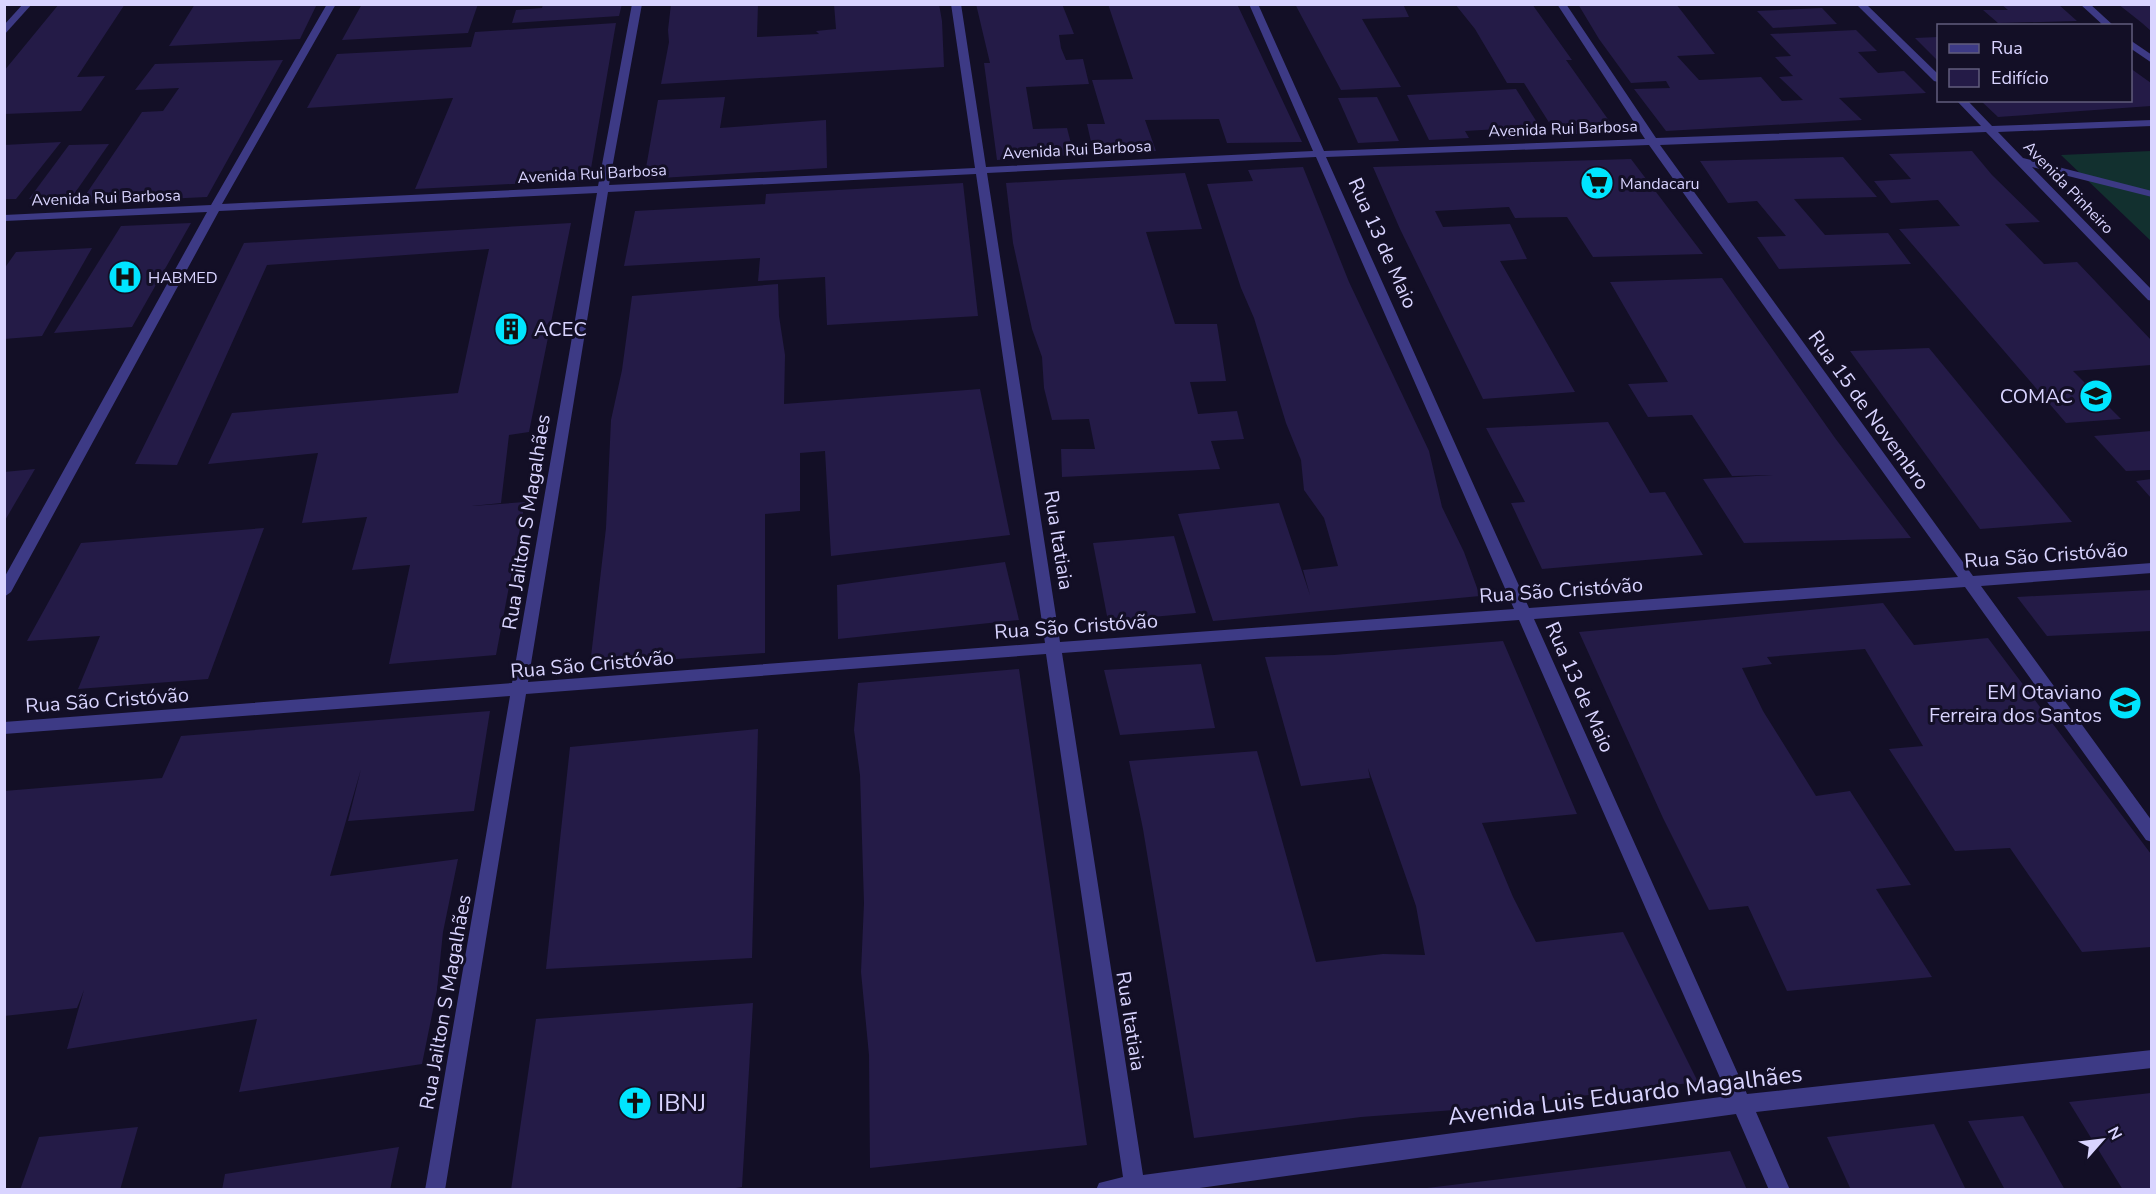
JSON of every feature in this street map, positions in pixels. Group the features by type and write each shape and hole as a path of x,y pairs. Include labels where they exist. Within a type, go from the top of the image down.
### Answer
{"street":[{"path":"4,32 28,4"},
{"path":"4,592 214,209 332,4"},
{"name":"Rua Jailton S Magalhães","path":"435,1190 636,4"},
{"name":"Rua Itatiaia","path":"956,4 1135,1188"},
{"name":"Rua 13 de Maio","path":"1253,4 1780,1190"},
{"name":"Rua 15 de Novembro","path":"1561,4 1652,141 2151,835"},
{"path":"1860,4 1937,78"},
{"path":"2084,4 2107,24"},
{"path":"2132,45 2151,60"},
{"name":"Avenida Pinheiro","path":"1963,102 2151,297"},
{"name":"Avenida Rui Barbosa","path":"4,218 1321,154 2151,123"},
{"path":"2022,161 2151,194"},
{"name":"Rua São Cristóvão","path":"4,728 2151,568"},
{"name":"Avenida Luis Eduardo Magalhães","path":"1106,1190 1135,1188 1742,1104 2151,1059"}],"green space":[{"path":"2151,151 2151,241 2061,155"}],"building":[{"path":"59,4 125,4 77,77 105,76 81,111 4,114 4,71"},
{"path":"195,4 317,4 300,39 169,46"},
{"path":"362,4 478,4 468,33 342,40"},
{"path":"543,4 622,4 619,16 512,23 516,10 542,8"},
{"path":"671,4 758,4 757,37 819,34 816,31 836,29 834,4 939,4 944,67 661,84 669,42"},
{"path":"976,4 1062,4 1074,34 1059,35 1061,48 1066,60 1083,59 1089,84 1026,87 1033,129 1067,128 1074,155 997,160 984,63 990,63"},
{"path":"1108,4 1237,4 1302,142 1227,143 1219,119 1145,120 1156,151 1094,155 1087,124 1105,124 1092,80 1133,79"},
{"path":"1295,4 1403,4 1409,17 1362,19 1401,87 1341,90"},
{"path":"1455,4 1532,4 1572,60 1566,60 1617,132 1557,135 1524,83 1507,83 1475,29"},
{"path":"1578,4 1676,4 1715,54 1677,56 1699,80 1761,77 1782,101 1803,100 1779,77 1793,76 1775,57 1791,56 1770,34 1856,30 1877,51 1858,52 1878,73 1904,71 1926,93 1839,98 1862,120 1666,131 1634,89 1670,88 1666,81 1631,83 1599,39"},
{"path":"2001,4 2058,4 2077,21 1998,23 1983,10 2008,10"},
{"path":"2118,4 2151,4 2151,31 2142,23"},
{"path":"1822,8 1837,24 1773,28 1757,11"},
{"path":"616,23 589,180 415,189 453,98 307,108 337,54 471,47 475,32"},
{"path":"1937,37 1937,60 1915,38"},
{"path":"283,60 207,197 80,203 142,112 163,111 179,88 135,90 155,64"},
{"path":"2132,69 2151,83 2151,106 1998,117 1982,102 2132,102"},
{"path":"1516,89 1545,135 1505,139 1499,129 1465,131 1469,138 1429,140 1407,95"},
{"path":"725,97 720,128 826,120 827,168 644,179 658,100"},
{"path":"1377,97 1399,141 1358,143 1338,98"},
{"path":"61,142 16,199 4,199 4,145"},
{"path":"109,144 72,197 29,199 69,145"},
{"path":"1972,151 1992,175 2040,222 2005,224 2044,264 2077,262 2151,340 2151,365 2073,371 2121,419 2066,423 1899,229 1960,226 1938,200 1891,203 1874,181 1911,179 1889,154"},
{"path":"1843,157 1877,197 1794,199 1825,235 1888,233 1911,264 1779,269 1757,237 1786,236 1757,201 1728,203 1700,161"},
{"path":"1631,159 1703,254 1593,257 1567,217 1515,218 1509,207 1435,211 1443,227 1510,224 1527,259 1500,261 1575,392 1483,399 1400,229 1373,167"},
{"path":"1303,167 1349,282 1429,451 1442,507 1464,552 1480,596 1213,621 1178,514 1279,503 1310,595 1303,570 1338,566 1324,518 1304,490 1301,460 1286,423 1254,318 1241,288 1207,184 1253,181 1248,170"},
{"path":"1185,173 1202,229 1146,232 1175,324 1217,324 1226,381 1190,382 1198,414 1237,411 1244,439 1211,441 1220,469 1062,477 1061,449 1095,449 1089,419 1052,420 1044,388 1042,357 1032,329 1013,243 1006,183"},
{"path":"963,183 978,316 827,325 825,277 758,281 760,258 624,266 635,211 765,204 766,194"},
{"name":"HABMED","path":"191,223 132,327 54,333 121,226"},
{"path":"571,223 529,432 509,435 501,503 472,506 525,502 496,655 389,664 410,565 352,570 367,517 302,523 318,453 208,464 232,413 458,393 489,249 267,265 177,465 135,464 244,243"},
{"path":"92,248 42,336 4,339 4,269 16,252"},
{"path":"1722,278 1835,438 1911,538 1744,543 1703,479 1773,475 1732,476 1692,415 1648,417 1628,384 1668,382 1610,282"},
{"path":"778,284 779,316 785,355 784,404 980,389 1010,535 831,556 825,451 800,453 800,511 765,514 765,653 590,665 606,528 611,420 622,370 632,296"},
{"path":"1929,348 2072,522 1980,529 1850,351"},
{"path":"1608,422 1650,493 1665,492 1703,555 1542,569 1511,503 1525,502 1486,428"},
{"path":"2151,431 2151,470 2126,471 2094,436"},
{"path":"35,469 4,522 4,472"},
{"path":"2151,479 2151,498 2136,481"},
{"path":"264,528 208,679 78,689 100,636 27,641 81,543"},
{"path":"1174,536 1196,613 1108,621 1093,543"},
{"path":"1005,562 1019,620 838,639 837,585"},
{"path":"2151,590 2151,631 2047,636 2017,597"},
{"path":"1883,603 1914,645 1988,638 2151,854 2151,947 2082,952 2010,848 1955,851 1889,749 1923,746 1865,649 1767,657 1772,664 1742,668 1763,711 1816,796 1850,791 1911,885 1876,889 1932,977 1787,991 1748,906 1709,910 1663,818 1579,632"},
{"path":"1503,641 1577,814 1482,823 1513,897 1536,942 1623,932 1698,1082 1481,1108 1361,1117 1194,1138 1143,829 1129,761 1257,751 1316,962 1383,954 1425,955 1416,906 1368,768 1370,778 1301,786 1265,657 1334,655"},
{"path":"1201,664 1215,728 1120,735 1104,670"},
{"path":"1019,669 1087,1145 870,1168 869,1055 861,972 864,903 860,775 854,730 858,683"},
{"path":"490,711 474,811 348,821 361,769 330,876 458,859 443,932 437,990 422,1064 239,1092 257,1019 67,1049 84,990 77,1008 4,1016 4,791 162,778 181,736"},
{"path":"758,729 752,958 546,969 570,747"},
{"name":"IBNJ","path":"753,1003 742,1187 723,1190 511,1190 536,1019"},
{"path":"2151,1093 2151,1190 2123,1190 2069,1102"},
{"path":"2023,1116 2065,1190 2005,1190 1968,1121"},
{"path":"1934,1124 1966,1190 1851,1190 1827,1137"},
{"path":"138,1127 120,1190 20,1190 39,1137"},
{"path":"399,1147 390,1190 222,1190 225,1174"},
{"path":"1730,1151 1747,1190 1427,1190 1427,1188"}],"place":[{"name":"Mandacaru","path":"1597,183"},
{"name":"HABMED","path":"125,277"},
{"name":"ACEC","path":"511,329"},
{"name":"COMAC","path":"2096,396"},
{"name":"EM Otaviano Ferreira dos Santos","path":"2125,703"},
{"name":"IBNJ","path":"635,1103"}]}
